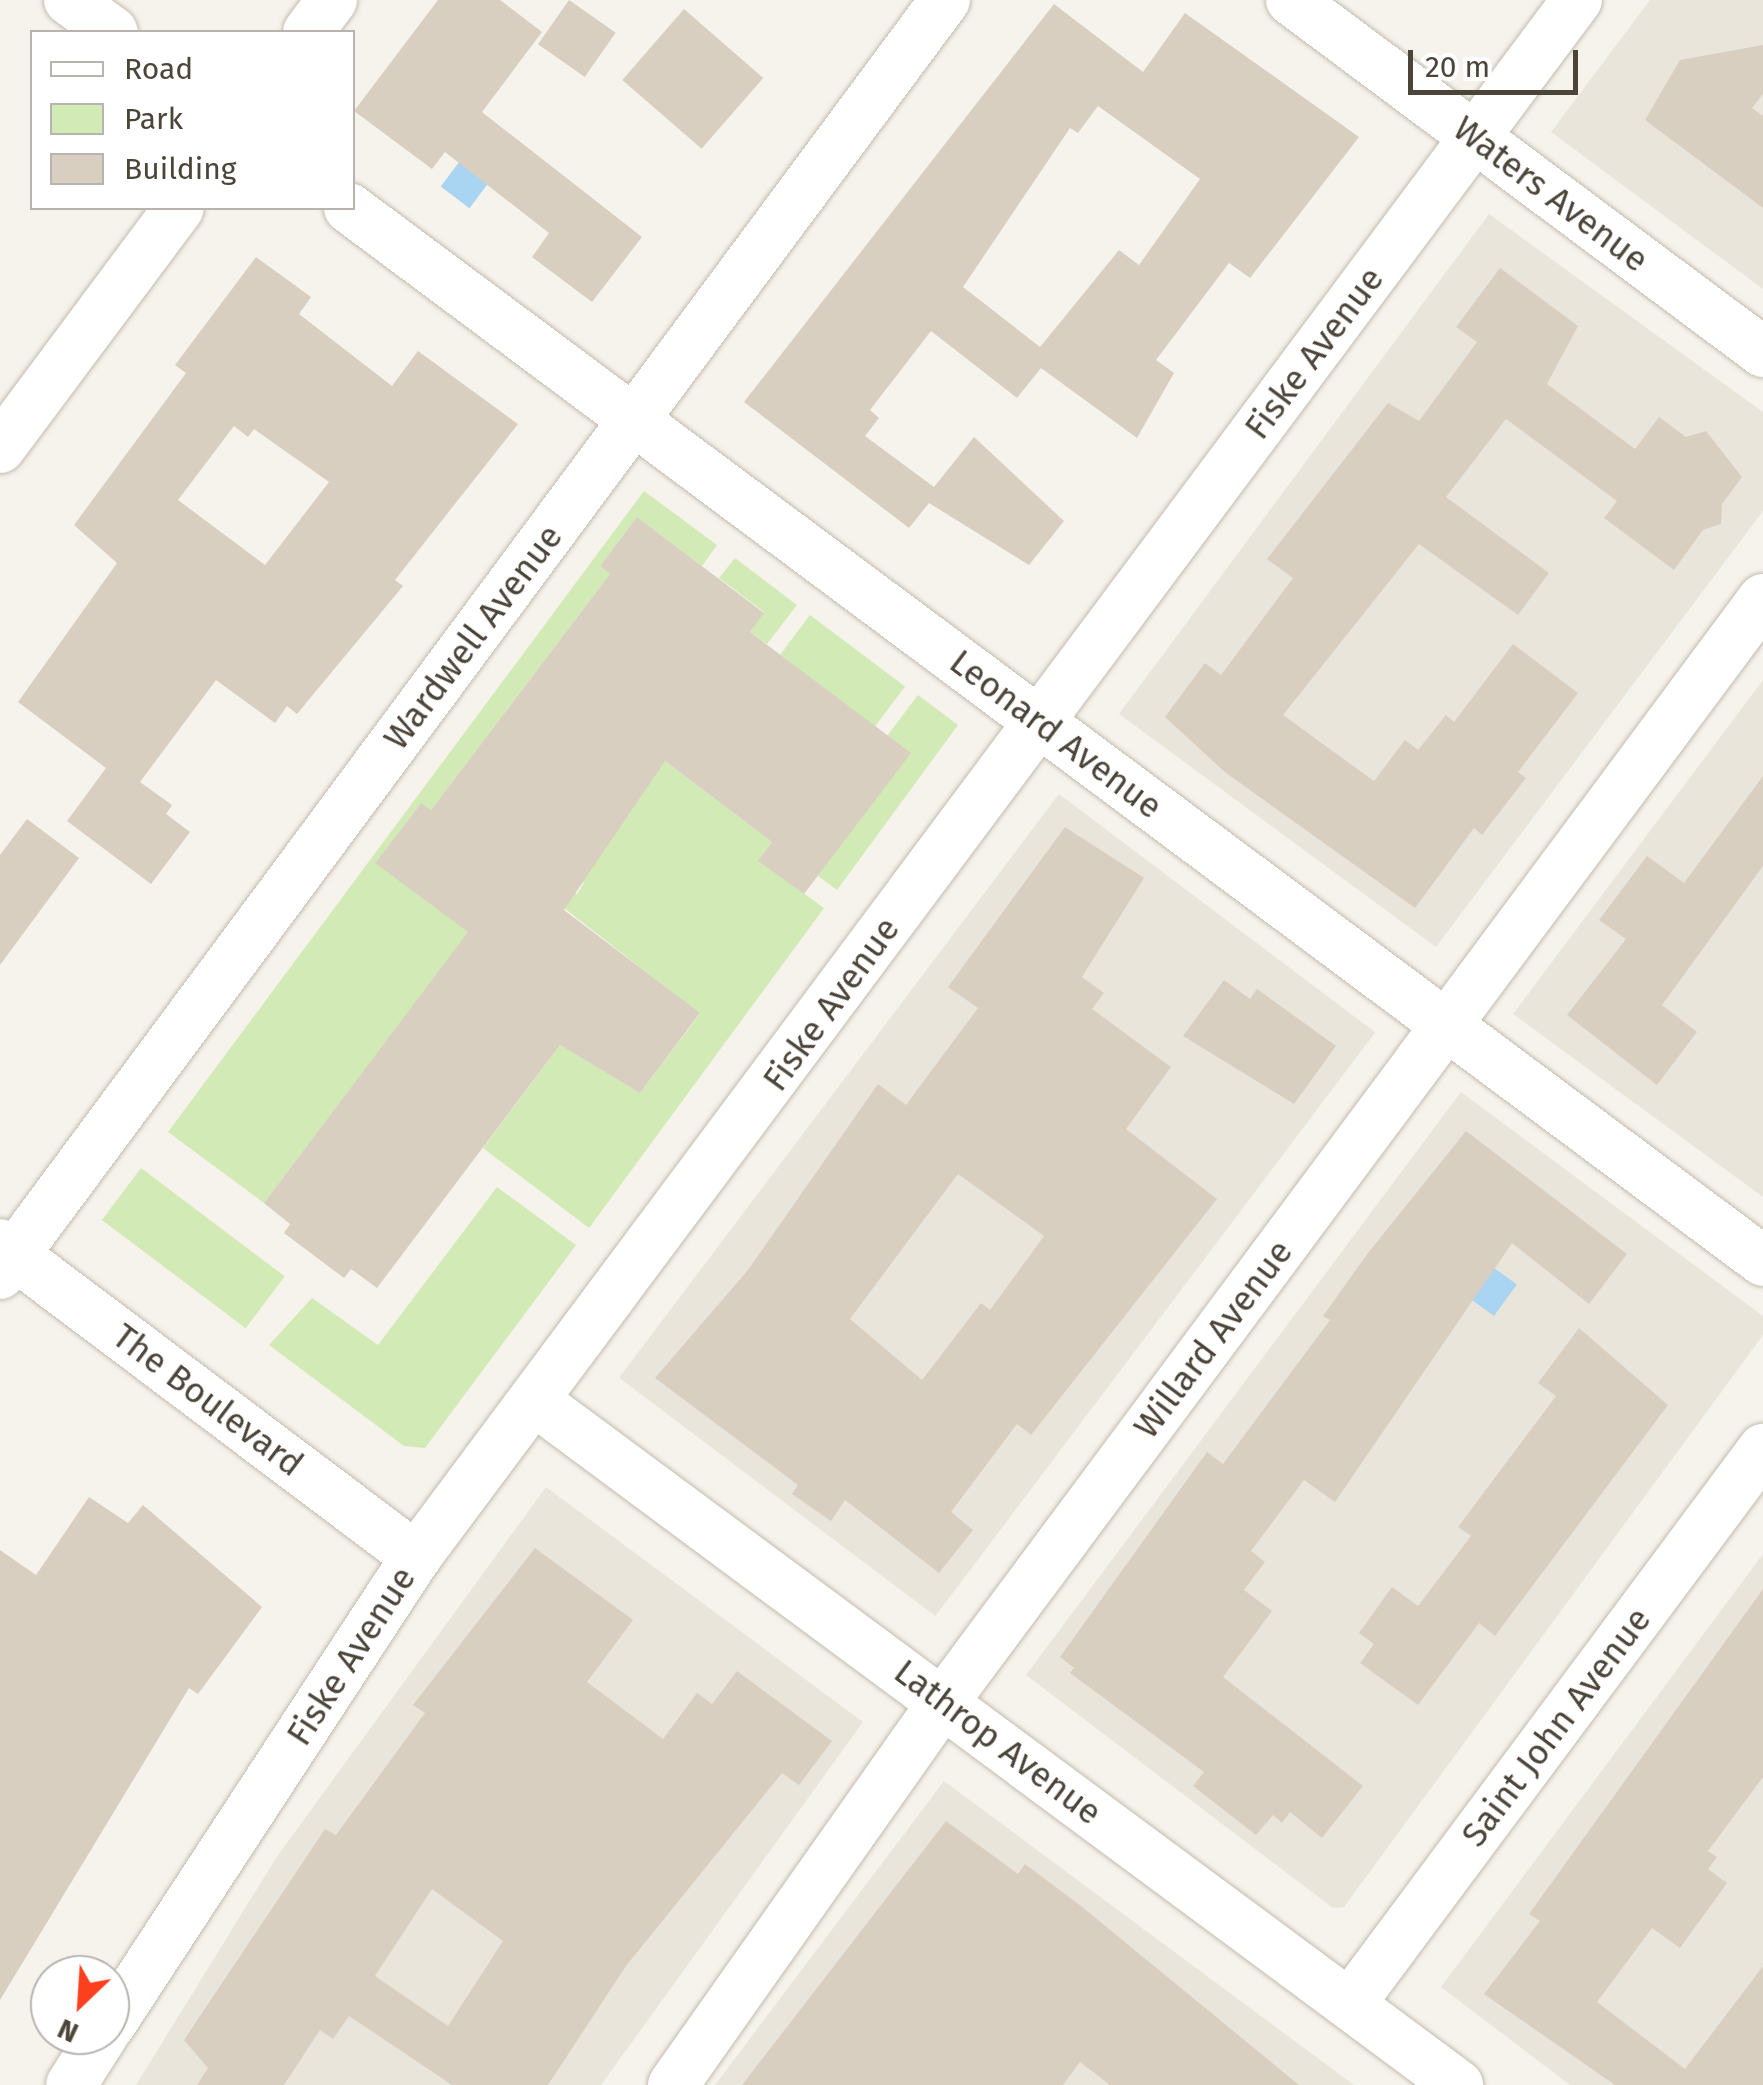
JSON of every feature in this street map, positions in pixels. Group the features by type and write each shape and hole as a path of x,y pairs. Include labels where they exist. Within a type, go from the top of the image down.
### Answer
{"street":[{"path":"69,0 110,30"},
{"path":"310,30 332,0"},
{"name":"Wardwell Avenue","path":"5,1257 946,0"},
{"name":"Waters Avenue","path":"1291,0 1763,352"},
{"name":"Fiske Avenue","path":"130,1994 416,1558 1577,0"},
{"path":"0,448 178,210"},
{"name":"Leonard Avenue","path":"352,210 1763,1261"},
{"name":"Willard Avenue","path":"673,2085 944,1701 1763,598"},
{"name":"The Boulevard","path":"5,1257 416,1558"},
{"name":"Lathrop Avenue","path":"535,1401 1458,2085"},
{"name":"Saint John Avenue","path":"1350,2004 1763,1449"},
{"path":"71,2085 91,2055"}],"shaded area":[{"path":"1650,0 1763,0 1763,289 1551,132"},
{"path":"1489,214 1763,412 1763,511 1436,947 1119,714"},
{"path":"1763,680 1763,1197 1513,1014"},
{"path":"1059,794 1375,1032 935,1616 619,1378"},
{"path":"1461,1092 1763,1316 1763,1335 1344,1907 1333,1908 1026,1675"},
{"path":"546,1487 863,1722 601,2085 136,2085 276,1858"},
{"path":"1763,1554 1763,2085 1570,2085 1441,1987"},
{"path":"944,1781 1354,2085 715,2085"}],"green space":[{"path":"644,491 717,545 702,566 637,517 600,566 610,574 431,810 420,804 376,862 437,909 516,952 458,946 264,1203 168,1132"},
{"path":"735,558 797,605 767,644 750,632 764,612 719,578"},
{"path":"810,615 905,687 875,727 780,655"},
{"path":"918,695 958,725 837,890 818,876 887,736"},
{"path":"657,755 772,842 759,861 824,908 589,1228 483,1148 560,1045 640,1093 700,1014 550,897 560,883 577,894 584,883 569,871"},
{"path":"141,1168 285,1276 246,1328 102,1220"},
{"path":"497,1187 576,1245 425,1448 404,1446 269,1345 312,1298 378,1345"}],"water":[{"path":"484,129 513,151 469,208 441,187"},
{"path":"1457,1241 1517,1284 1494,1316 1434,1273"}],"building":[{"path":"438,0 500,0 542,32 482,112 642,237 592,302 532,257 549,233 445,152 432,169 355,110"},
{"path":"569,0 616,33 585,77 538,44"},
{"path":"1054,4 1143,72 1185,13 1359,137 1250,278 1229,263 1156,360 1174,373 1137,438 1041,368 1017,398 931,331 870,410 879,418 865,436 934,487 974,437 1064,521 1029,565 929,503 909,528 744,402","holes":["1098,106 1200,179 1139,265 1119,250 1040,347 963,287 1070,128 1078,133"]},
{"path":"684,9 763,78 702,149 622,80"},
{"path":"1763,45 1763,94 1752,108 1763,116 1763,208 1645,120 1680,60"},
{"path":"256,257 311,297 299,314 392,386 418,351 518,424 395,580 403,586 297,714 287,706 275,723 216,680 140,782 172,805 166,814 190,832 151,884 67,821 106,768 18,702 117,563 74,525 186,373 175,365","holes":["234,426 248,437 254,429 329,482 265,565 178,500"]},
{"path":"1500,268 1578,326 1547,384 1635,449 1659,417 1686,437 1706,431 1742,477 1722,504 1721,524 1703,530 1674,570 1604,518 1617,501 1506,419 1446,497 1549,573 1518,615 1419,544 1283,715 1374,781 1405,740 1418,750 1446,715 1454,722 1513,644 1578,693 1518,772 1526,778 1482,835 1474,828 1415,908 1226,773 1165,717 1205,663 1221,675 1293,578 1267,559 1388,403 1419,421 1477,342 1456,327"},
{"path":"637,517 764,613 750,632 911,753 804,894 758,861 772,842 665,761 564,910 700,1013 640,1093 560,1045 377,1288 351,1269 344,1278 284,1233 290,1224 264,1203 468,932 375,863 421,803 431,810 610,574 600,566"},
{"path":"1763,776 1763,866 1662,1005 1697,1032 1657,1085 1567,1015 1626,939 1599,920 1647,856 1684,883"},
{"path":"27,819 79,858 0,965 0,855"},
{"path":"1065,827 1144,878 1082,977 1104,993 1092,1009 1171,1067 1126,1129 1217,1199 1031,1435 1017,1424 951,1512 973,1530 939,1573 845,1500 831,1521 792,1494 798,1485 655,1378 748,1270 878,1084 906,1105 978,1008 948,987","holes":["958,1174 1044,1236 990,1310 981,1303 922,1380 850,1319"]},
{"path":"1224,980 1250,999 1257,989 1336,1046 1294,1104 1183,1036"},
{"path":"1466,1131 1627,1254 1589,1304 1512,1243 1335,1502 1304,1480 1251,1551 1265,1562 1244,1590 1272,1611 1223,1677 1363,1786 1322,1838 1290,1812 1282,1823 1273,1815 1256,1835 1193,1786 1204,1772 1070,1673 1074,1668 1060,1657 1207,1452 1223,1464 1330,1320 1323,1316 1368,1253"},
{"path":"1579,1328 1668,1405 1495,1636 1479,1623 1418,1705 1360,1663 1374,1644 1359,1633 1392,1587 1418,1606 1471,1536 1458,1527 1556,1396 1538,1383"},
{"path":"89,1497 128,1523 143,1505 262,1607 198,1694 189,1688 0,2000 0,1550 36,1575"},
{"path":"535,1548 633,1620 587,1682 663,1739 697,1693 712,1704 737,1671 832,1741 799,1785 782,1773 626,1966 548,2085 452,2085 349,2016 333,2039 320,2030 284,2085 197,2085 208,2068 184,2040 325,1829 336,1835 425,1713 413,1705","holes":["432,1889 503,1941 448,2026 375,1976"]},
{"path":"1763,1589 1763,1777 1708,1851 1717,1857 1708,1869 1727,1883 1680,1948 1652,1928 1597,2002 1685,2069 1763,1966 1763,2085 1615,2085 1484,1994 1540,1921 1529,1914"},
{"path":"946,1821 1018,1874 1025,1864 1299,2085 1110,2085 1080,2062 1063,2085 742,2085"}]}
